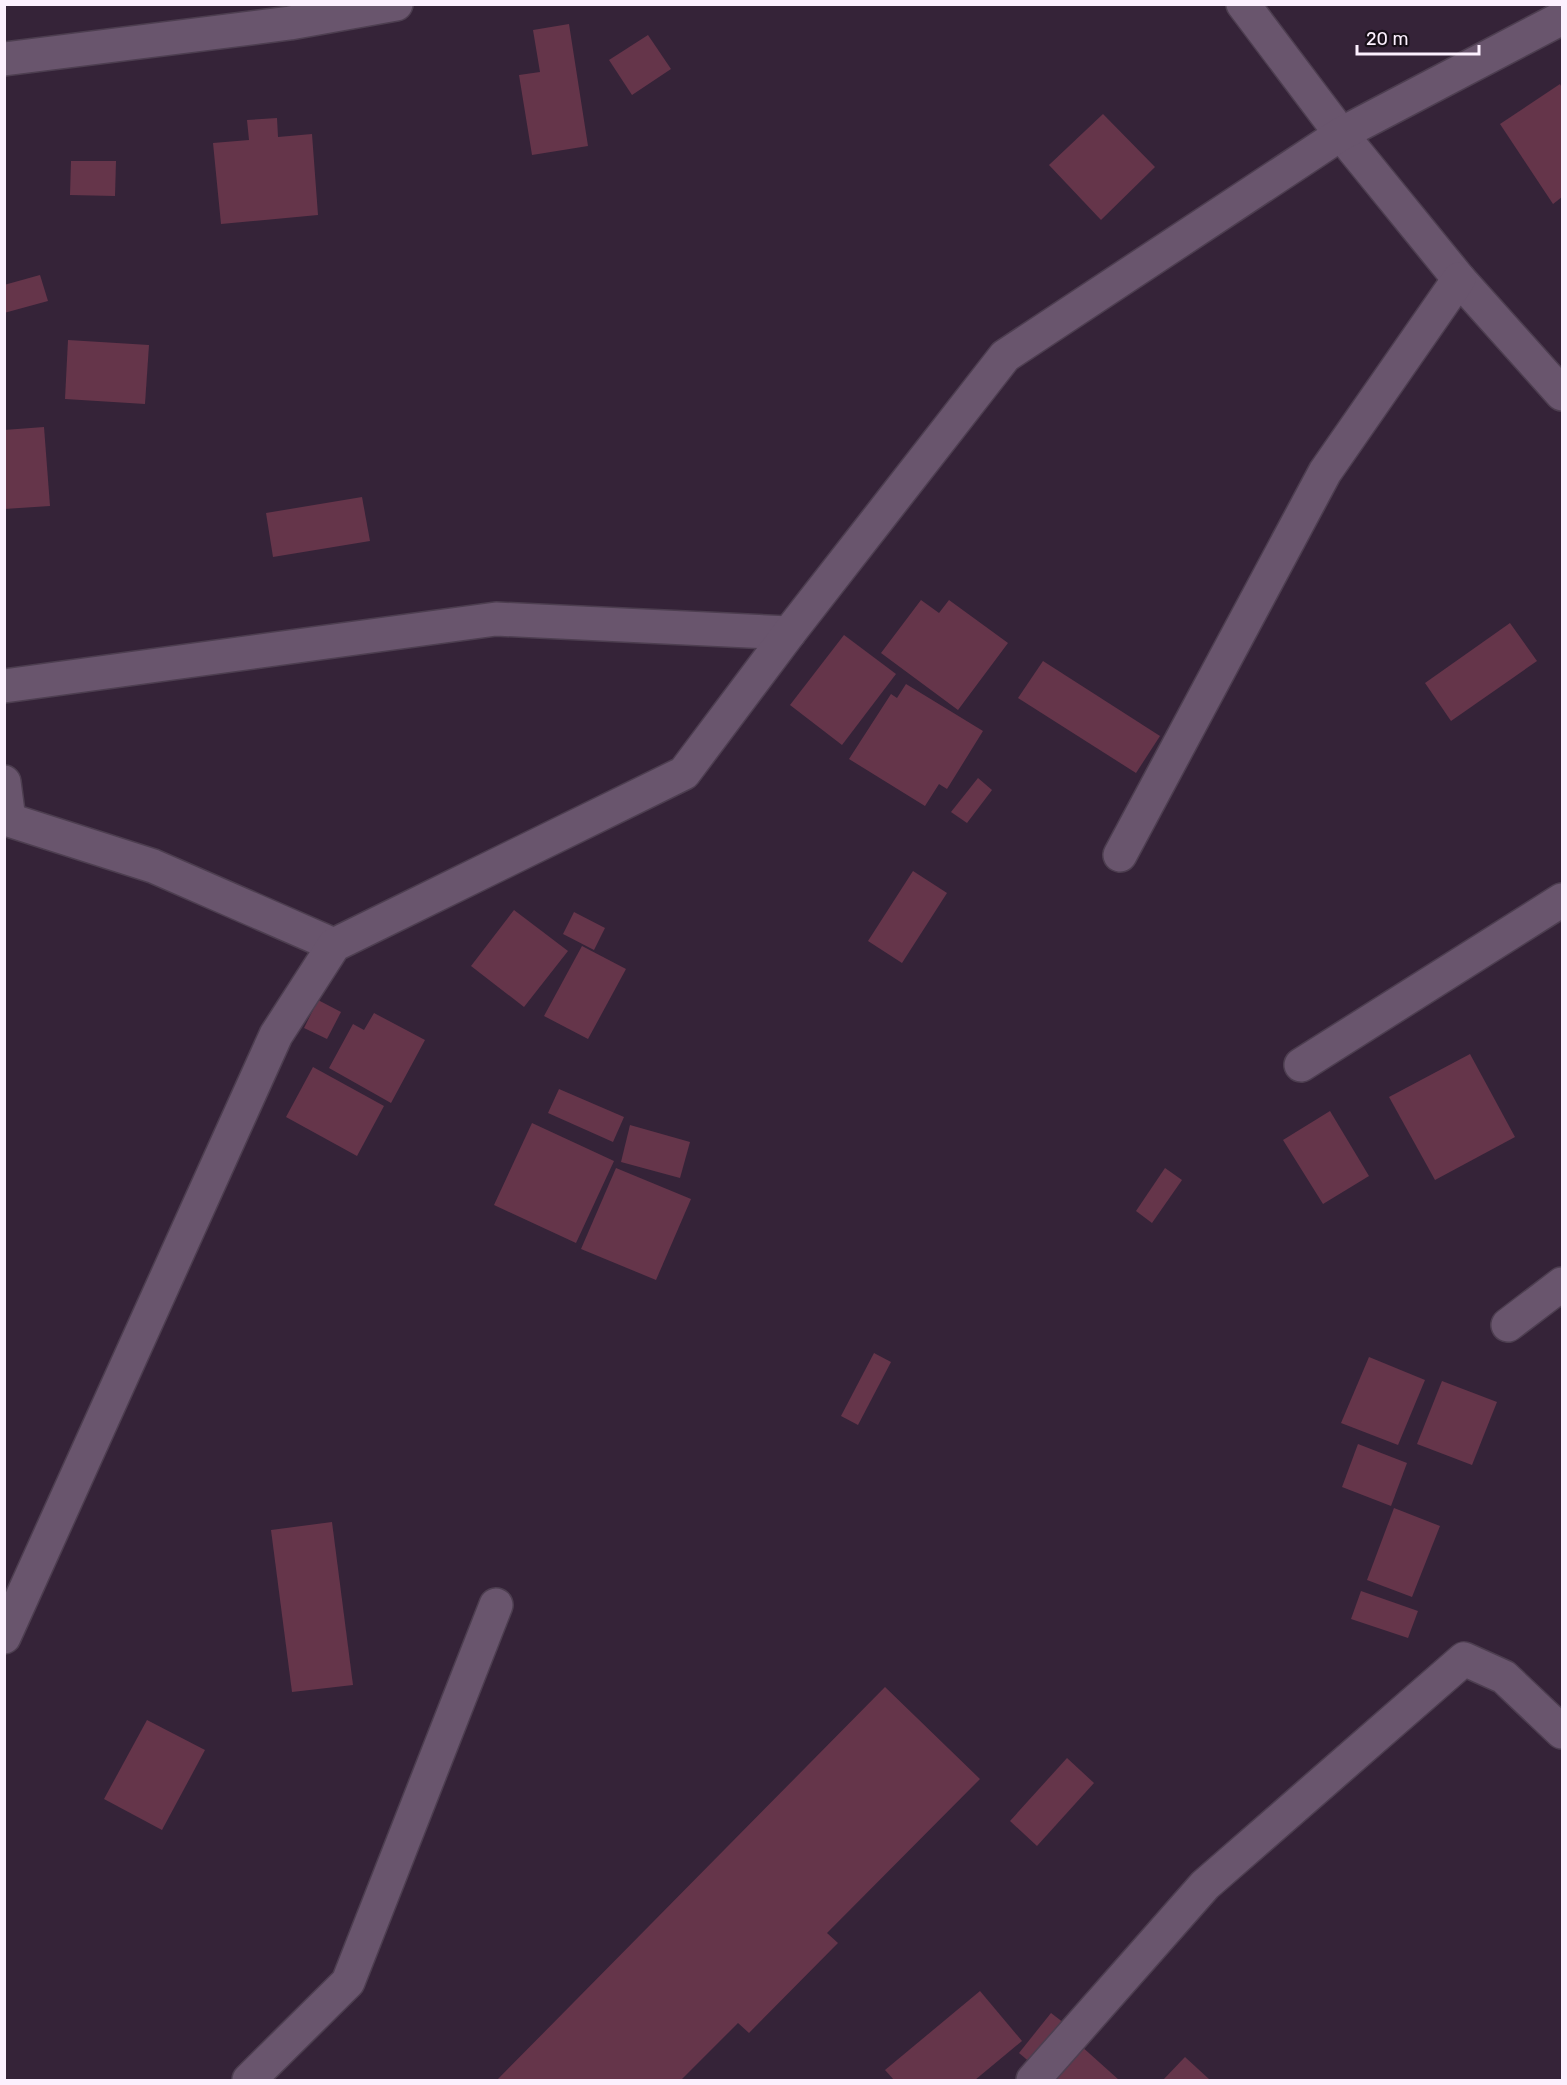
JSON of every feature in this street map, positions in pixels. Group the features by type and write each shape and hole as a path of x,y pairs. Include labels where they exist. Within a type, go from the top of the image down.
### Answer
{"street":[{"path":"4,59 290,23 396,4"},
{"path":"1243,4 1341,134 1459,279 1563,394"},
{"path":"4,1637 276,1035 334,945 684,773 789,633 1005,356 1341,134 1563,18"},
{"path":"1120,855 1325,472 1459,279"},
{"path":"4,686 496,619 789,633"},
{"path":"4,782 9,820 153,866 334,945"},
{"path":"1301,1065 1563,900"},
{"path":"1508,1325 1563,1284"},
{"path":"249,2080 348,1982 496,1605"},
{"path":"1033,2080 1204,1885 1464,1659 1504,1677 1563,1732"}],"building":[{"path":"569,24 588,146 532,155 519,75 540,72 533,30"},
{"path":"648,35 671,69 632,95 609,60"},
{"path":"1560,84 1562,88 1562,197 1553,204 1500,124"},
{"path":"1103,114 1155,167 1101,220 1049,165"},
{"path":"277,118 278,137 312,134 318,215 221,224 213,143 249,140 247,120"},
{"path":"71,161 116,161 115,196 70,195"},
{"path":"40,275 48,301 4,313 4,285"},
{"path":"68,340 149,345 145,404 65,399"},
{"path":"44,427 50,506 4,509 4,430"},
{"path":"362,497 370,541 273,557 266,513"},
{"path":"921,600 939,613 949,600 1008,643 958,710 881,653"},
{"path":"1510,623 1537,661 1451,721 1425,683"},
{"path":"844,635 896,674 842,745 790,705"},
{"path":"1043,661 1160,736 1136,773 1018,698"},
{"path":"906,684 983,731 947,789 939,784 925,806 849,759 891,694 897,698"},
{"path":"978,778 992,790 967,823 951,812"},
{"path":"913,871 947,893 902,963 868,941"},
{"path":"514,910 568,951 524,1007 471,966"},
{"path":"574,912 605,928 594,950 563,934"},
{"path":"582,946 626,969 588,1039 544,1016"},
{"path":"318,1000 341,1012 327,1039 304,1028"},
{"path":"374,1013 425,1040 391,1103 329,1068 353,1024 364,1030"},
{"path":"1470,1054 1515,1137 1435,1180 1389,1097"},
{"path":"313,1067 384,1106 357,1156 286,1117"},
{"path":"559,1089 624,1117 613,1142 548,1113"},
{"path":"1330,1111 1369,1176 1323,1204 1283,1140"},
{"path":"532,1123 614,1161 576,1243 494,1205"},
{"path":"630,1125 690,1142 680,1178 621,1162"},
{"path":"616,1168 691,1199 656,1280 581,1249"},
{"path":"1165,1168 1182,1180 1152,1223 1136,1211"},
{"path":"874,1353 891,1362 858,1425 841,1416"},
{"path":"1369,1357 1425,1380 1398,1445 1341,1423"},
{"path":"1442,1381 1497,1402 1472,1465 1417,1444"},
{"path":"1358,1444 1407,1463 1391,1506 1342,1487"},
{"path":"1394,1508 1440,1526 1412,1597 1367,1580"},
{"path":"332,1522 353,1685 292,1692 271,1530"},
{"path":"1361,1591 1418,1611 1408,1638 1351,1619"},
{"path":"885,1687 980,1779 827,1933 838,1943 749,2033 738,2023 681,2080 497,2080"},
{"path":"147,1720 205,1750 162,1830 104,1799"},
{"path":"1067,1758 1094,1783 1037,1846 1010,1821"},
{"path":"980,1991 1022,2041 975,2080 894,2080 885,2070"},
{"path":"1051,2013 1064,2023 1032,2064 1019,2053"},
{"path":"1080,2045 1119,2080 1047,2080"},
{"path":"1185,2057 1210,2080 1163,2080"}]}
